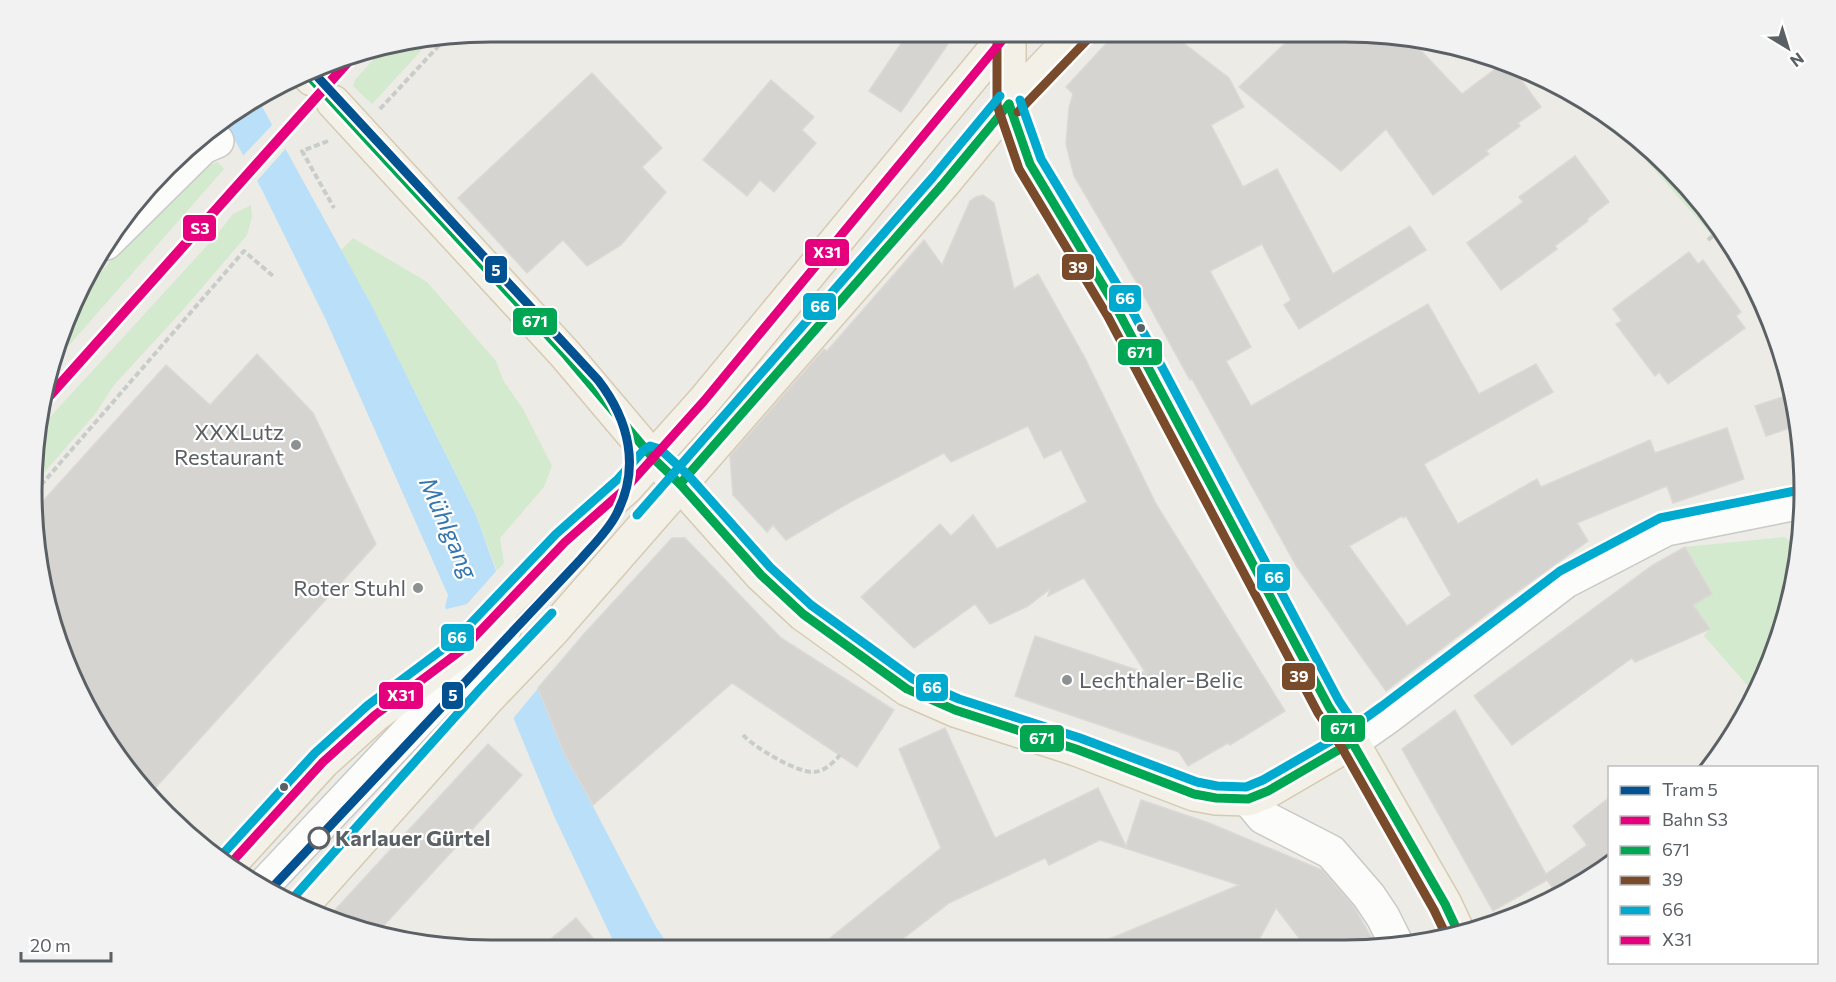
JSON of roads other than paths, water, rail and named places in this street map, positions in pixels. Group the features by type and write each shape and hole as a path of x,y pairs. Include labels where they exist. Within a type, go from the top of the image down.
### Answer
{"main road":[{"path":"235,859 323,762 375,715 467,657 518,603 565,542 626,489 704,402 1001,42"},
{"path":"1009,42 1009,104 1030,164 1104,285 1329,707 1352,742 1456,926"},
{"path":"307,901 680,484 942,185 1009,104 1068,42"},
{"path":"318,85 570,360 653,458 680,484 761,575 803,614 907,689 955,710 1076,750 1194,794 1216,798 1248,799 1268,791 1352,742"}],"street":[{"path":"151,198 195,153"},
{"path":"1352,742 1566,581 1666,529 1794,504"},
{"path":"267,881 467,657"},
{"path":"1248,799 1263,817 1331,852 1369,896 1393,937"}],"water":[{"name":"Mühlgang","path":"261,105 371,304 476,515 538,688 561,745 665,940 613,940 554,816 513,717 445,607 448,595 326,320 262,190 228,128"}],"tram line":[{"name":"5","path":"275,885 600,538 616,515 624,497 629,462 624,428 609,395 598,380 317,77"}],"rail line":[{"name":"S3","path":"53,391 343,67"}],"place":[{"name":"XXXLutz Restaurant","path":"296,445"},
{"name":"Roter Stuhl","path":"418,588"},
{"name":"Lechthaler-Belic","path":"1067,680"},
{"name":"Karlauer Gürtel","path":"319,838"}]}
